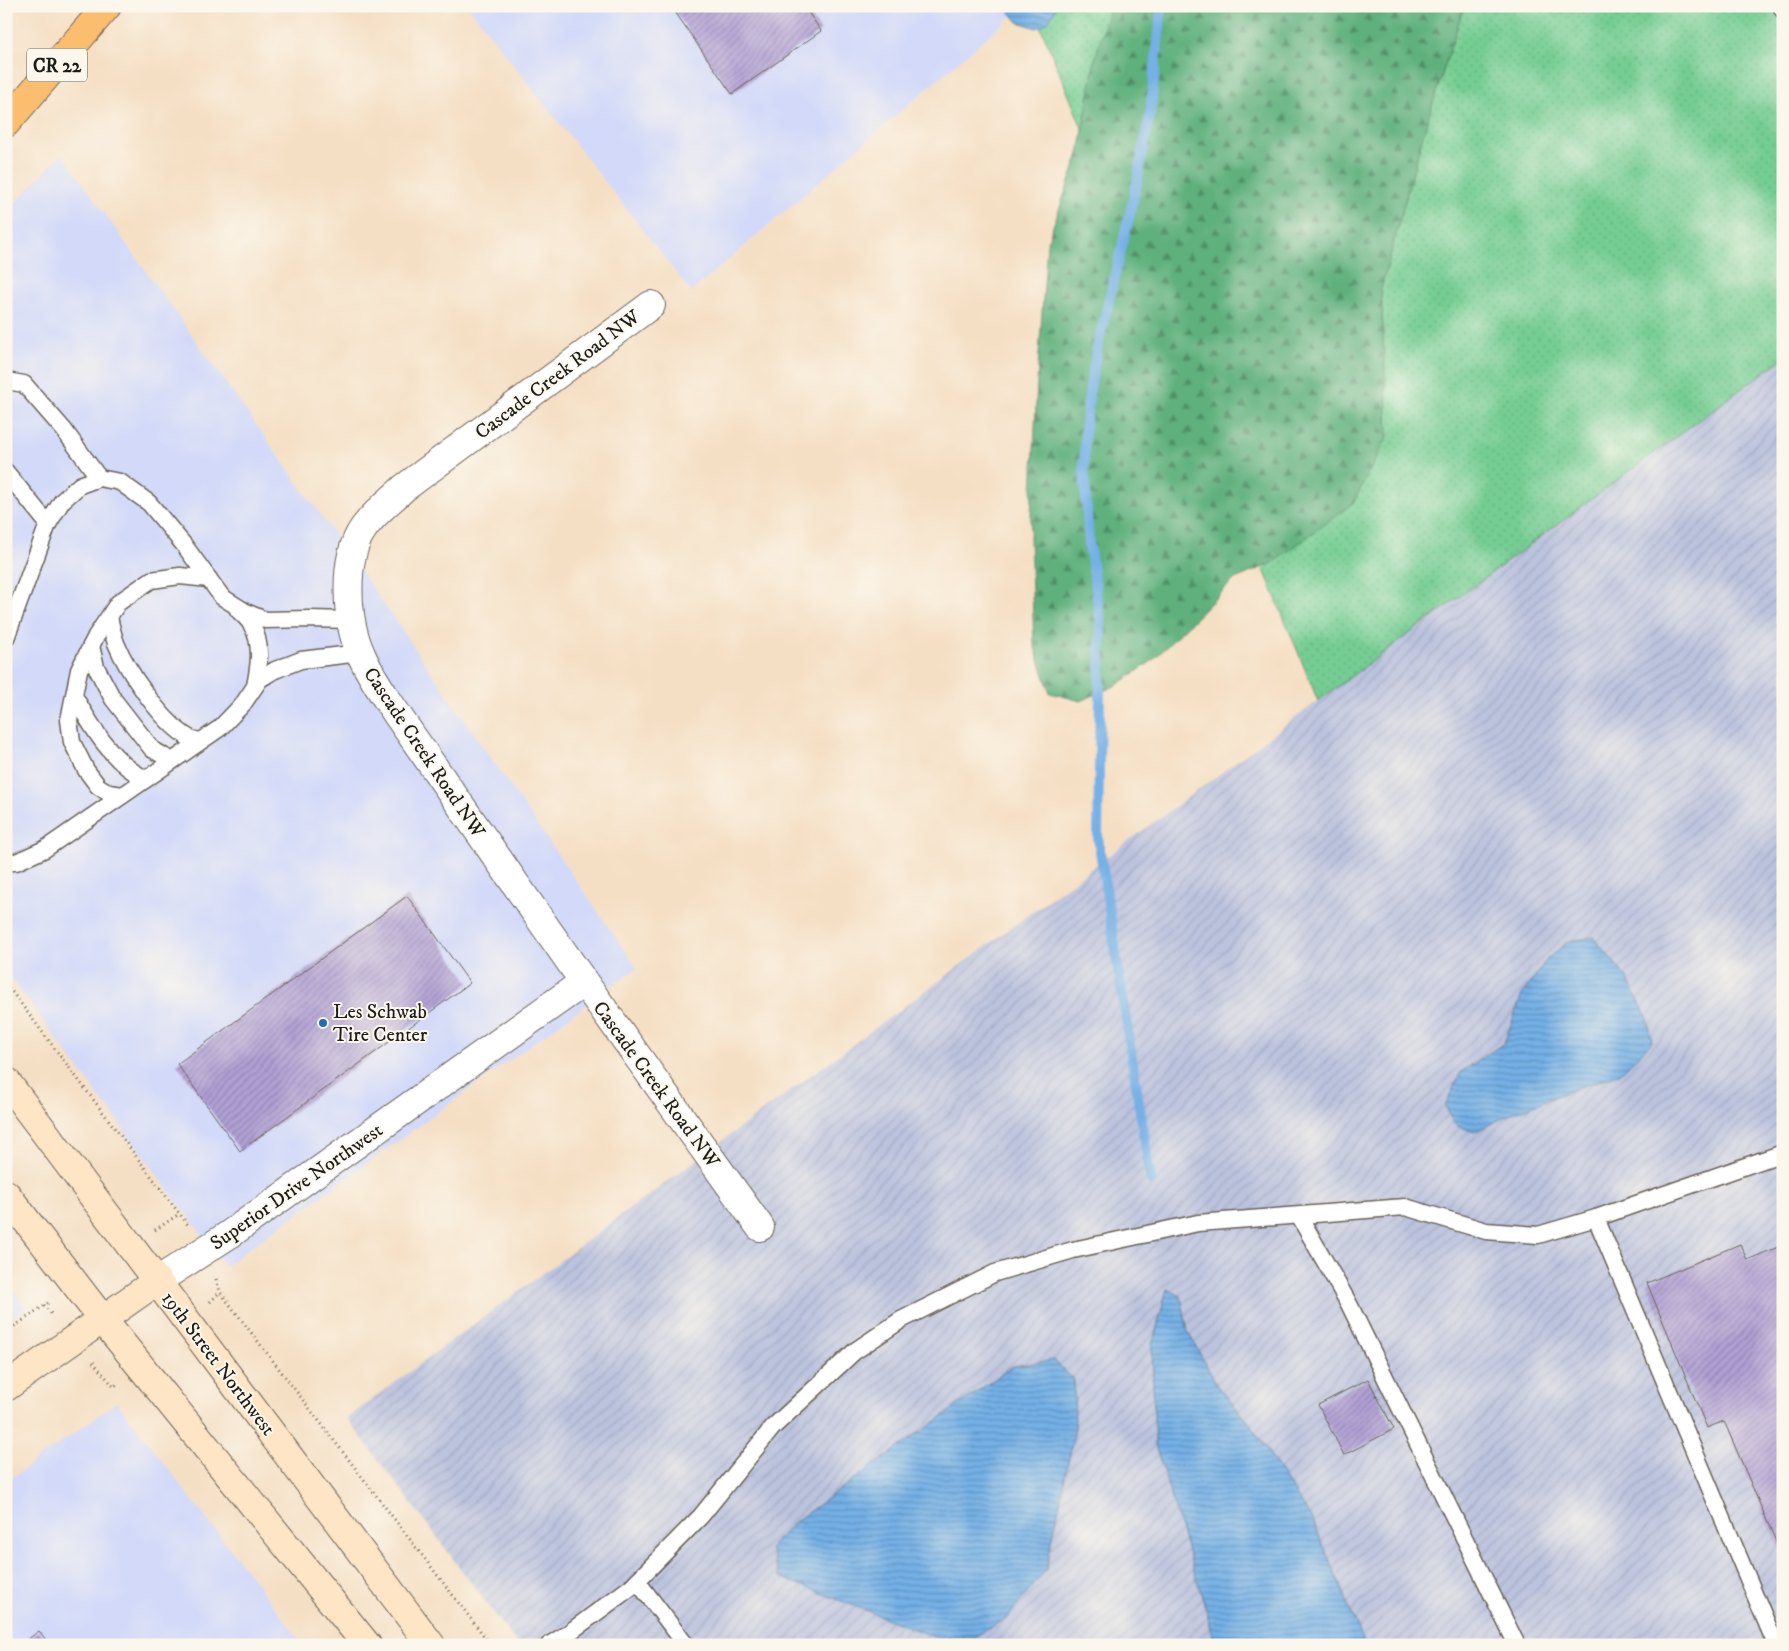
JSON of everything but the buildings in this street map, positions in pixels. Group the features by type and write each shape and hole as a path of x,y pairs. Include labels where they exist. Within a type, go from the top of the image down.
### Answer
{"main road":[{"name":"CR 22","path":"6,123 107,6"}],"street":[{"name":"Cascade Creek Road NW","path":"650,305 404,488 380,510 362,530 351,557 348,580 351,620 360,653 398,716 584,982 760,1227"},
{"name":"Superior Drive Northwest","path":"6,1387 157,1281 206,1250 584,982"},
{"name":"19th Street Northwest","path":"6,1081 431,1645"},
{"path":"6,1194 103,1320 368,1645"}],"lane":[{"path":"1781,6 1783,10"},
{"path":"6,381 24,384 64,430 99,478"},
{"path":"6,472 48,524"},
{"path":"6,638 48,524 62,501 80,485 99,478 120,482 149,503 184,545 222,597 246,612 265,620 351,620"},
{"path":"122,795 109,794 98,786 86,770 72,742 69,720 79,670 96,636 118,602 151,580 180,576 209,579"},
{"path":"232,604 251,625 257,641 260,661 255,686"},
{"path":"109,617 116,644 133,674 160,711 177,729 188,737 200,742"},
{"path":"91,646 96,667 113,699 152,749 172,761"},
{"path":"6,862 16,862 45,849 220,728 243,704 260,679 274,670 301,660 360,653"},
{"path":"74,696 89,723 109,749 134,774 146,779"},
{"path":"549,1645 578,1627 631,1587 701,1516 773,1427 855,1351 901,1320 995,1273 1073,1250 1198,1223 1405,1207 1486,1230 1538,1234 1596,1218 1783,1153"},
{"path":"1299,1216 1348,1302 1517,1645"},
{"path":"1596,1218 1776,1645"},
{"path":"637,1581 686,1645"}],"path":[{"path":"6,984 206,1250"},
{"path":"220,1292 491,1645"}],"shaded area":[{"path":"468,6 1023,6 691,292"},
{"path":"62,154 351,557 637,968 225,1266 6,971 6,212"},
{"path":"1783,358 1783,1645 518,1645 347,1418"},
{"path":"6,1282 27,1307 6,1321"},
{"path":"117,1402 304,1645 6,1645 6,1482"}],"green space":[{"path":"1032,6 1783,6 1783,358 1318,701"},
{"path":"1110,6 1464,6 1424,131 1381,289 1388,436 1353,503 1271,564 1235,579 1152,661 1117,685 1081,701 1050,693 1034,645 1030,537 1037,382 1047,243 1079,154 1094,63"}],"water":[{"path":"1005,6 1056,6 1056,8 1047,23 1037,28 1018,22"},
{"path":"1593,937 1627,978 1648,1019 1652,1042 1621,1073 1511,1114 1474,1132 1455,1125 1445,1106 1461,1072 1504,1043 1522,995 1547,959 1569,941"},
{"path":"1167,1289 1181,1296 1188,1332 1218,1387 1248,1421 1313,1521 1365,1645 1215,1645 1208,1616 1155,1444 1152,1346"},
{"path":"1054,1360 1074,1380 1075,1429 1046,1570 1007,1618 976,1636 934,1637 780,1577 770,1548 793,1523 1013,1366"}],"waterway":[{"path":"1151,1181 1098,838 1101,623 1089,544 1084,466 1085,427 1090,388 1097,349 1135,192 1150,114 1162,6"}],"place":[{"name":"Les Schwab Tire Center","path":"323,1023"}]}
